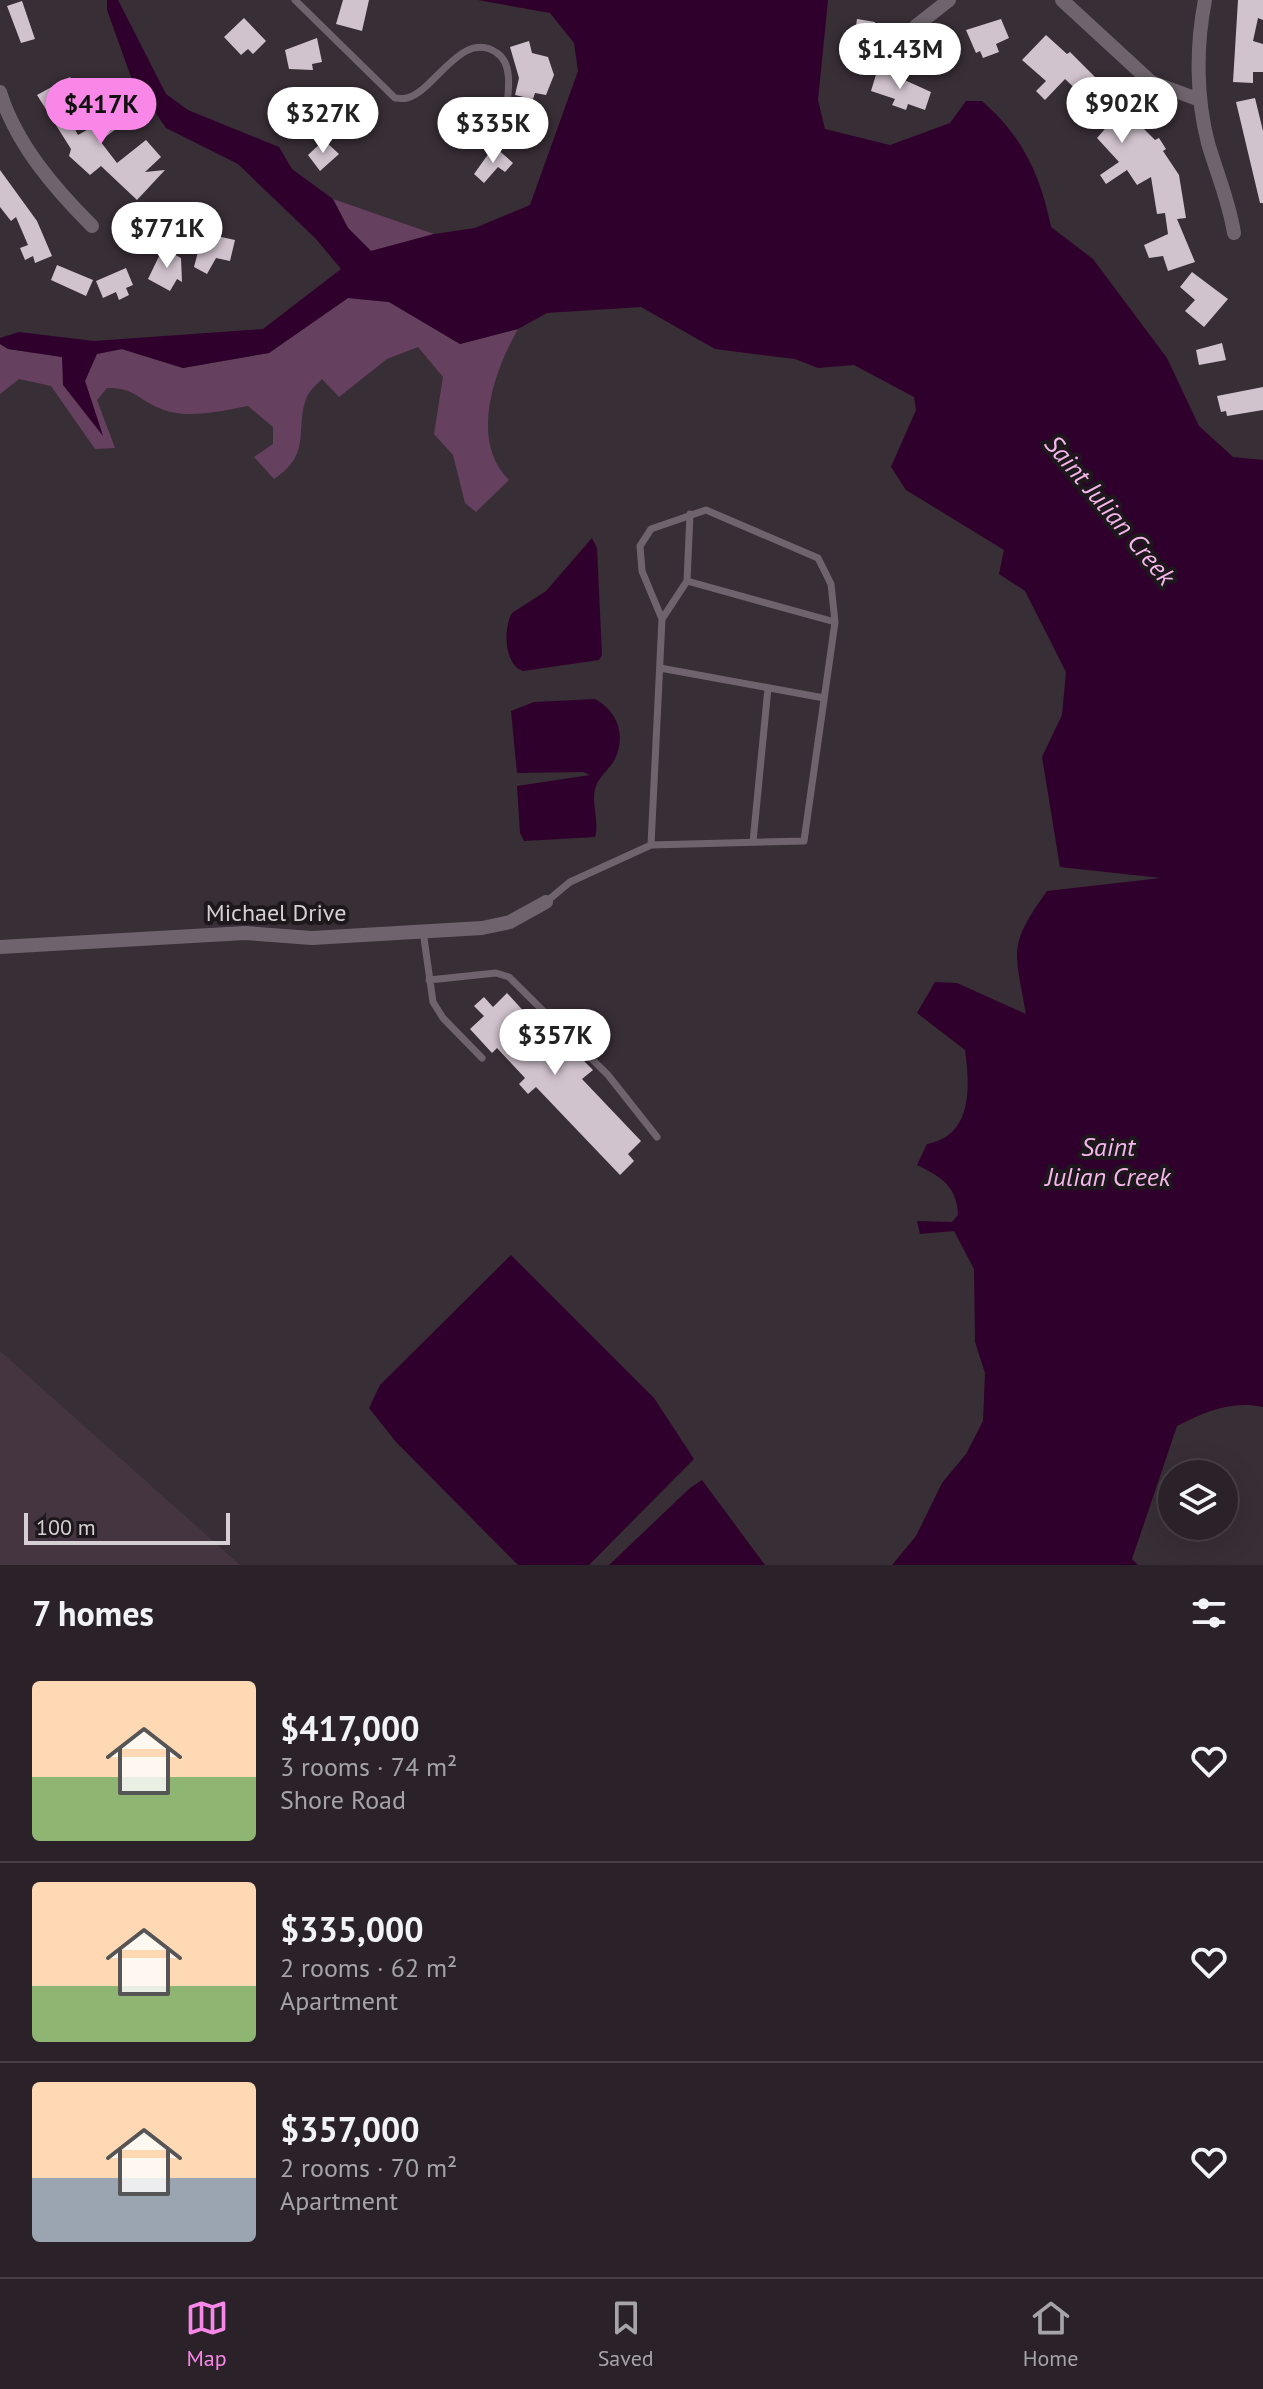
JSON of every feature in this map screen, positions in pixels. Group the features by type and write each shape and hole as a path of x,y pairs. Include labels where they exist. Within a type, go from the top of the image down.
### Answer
{"street":[{"path":"916,26 949,0"},
{"path":"1062,0 1151,82 1200,100"},
{"path":"1205,0 1199,42 1200,100 1208,144 1228,199 1234,233"},
{"path":"0,92 12,122 34,158 92,226"},
{"name":"Michael Drive","path":"0,947 245,933 312,938 423,931 510,922 546,902"}],"lane":[{"path":"295,0 395,98 408,98 419,91 455,58 476,49 491,49 502,56 508,77 506,112"},
{"path":"546,902 570,882 651,845 804,841 835,622 831,584 818,558 706,510 651,529 640,546 642,571 662,619 651,845"},
{"path":"662,619 687,581 690,514"},
{"path":"687,581 835,622"},
{"path":"660,668 824,698"},
{"path":"753,842 768,688"},
{"path":"423,931 433,1002 443,1018 482,1058"},
{"path":"429,980 496,973 509,977 608,1075 657,1137"}],"shaded area":[{"path":"333,199 434,234 371,251 348,228"},
{"path":"348,298 389,302 460,344 518,329 494,385 488,426 490,446 497,464 509,480 476,512 465,503 453,455 434,434 443,377 418,347 387,359 339,397 322,379 306,399 298,451 286,470 274,479 254,457 273,444 273,427 248,406 203,413 169,412 130,392 107,388 97,400 115,448 95,449 51,386 19,379 0,394 0,344 8,349 62,357 102,433 85,381 96,354 121,349 183,368 269,353"},
{"path":"0,1351 240,1565 0,1565"}],"water":[{"name":"Saint Julian Creek","path":"107,0 118,0 166,94 188,110 279,147 292,169 333,199 348,228 371,251 434,234 475,228 530,205 578,71 574,43 550,13 478,0 828,0 818,100 825,129 890,145 950,123 966,101 982,101 1009,128 1028,158 1051,227 1093,259 1167,358 1199,426 1233,457 1263,460 1263,1407 1229,1406 1177,1426 1165,1460 1158,1460 1158,1482 1132,1559 1138,1565 892,1565 916,1536 942,1483 966,1454 983,1421 985,1373 975,1342 974,1269 954,1231 920,1234 917,1221 952,1222 958,1215 951,1190 934,1174 917,1165 927,1144 942,1139 961,1120 968,1079 965,1050 917,1013 935,982 957,983 1026,1014 1017,950 1025,925 1047,891 1161,878 1060,867 1042,757 1062,715 1066,672 1025,591 999,574 1004,550 906,490 891,467 916,410 914,397 854,365 818,368 795,359 715,349 641,307 547,313 518,329 460,344 389,302 348,298 269,353 183,368 122,349 97,354 85,381 103,436 63,385 62,357 8,349 0,344 0,338 19,332 94,341 263,329 341,269 316,239 238,164 166,128 131,77 107,10"},
{"path":"592,538 597,548 602,655 599,660 523,671 512,662 507,645 507,628 512,613 546,591"},
{"path":"595,699 614,717 620,742 615,759 596,786 595,837 524,841 520,833 517,786 590,775 583,772 517,773 511,711 534,702"},
{"path":"511,1255 654,1398 694,1459 589,1565 518,1565 396,1442 369,1408 380,1385"},
{"path":"702,1480 765,1565 609,1565 690,1488"}],"building":[{"path":"343,0 369,0 362,31 336,24"},
{"path":"1238,0 1263,0 1263,20 1258,18 1253,41 1263,44 1263,72 1253,72 1253,83 1233,82"},
{"path":"22,1 35,39 21,43 7,6"},
{"path":"244,18 266,41 253,54 248,49 241,55 224,37"},
{"path":"857,19 875,22 871,68 850,65"},
{"path":"1001,19 1009,38 996,44 999,52 983,58 980,51 976,53 966,30"},
{"path":"1046,35 1067,54 1070,52 1126,108 1128,106 1138,116 1134,119 1155,140 1159,138 1166,149 1163,151 1179,175 1186,218 1177,219 1195,262 1168,271 1163,256 1149,258 1144,245 1168,234 1165,213 1157,214 1151,177 1137,185 1127,170 1106,184 1100,175 1119,162 1097,138 1111,122 1093,105 1088,110 1077,99 1081,94 1065,79 1045,100 1036,91 1046,81 1022,60"},
{"path":"317,38 322,62 312,64 313,70 289,69 285,50"},
{"path":"529,41 532,53 548,57 554,75 546,95 535,93 533,99 515,95 519,78 510,47"},
{"path":"878,68 931,92 925,110 908,104 906,110 892,105 895,99 871,91"},
{"path":"70,77 76,88 59,101 78,135 111,116 120,126 100,141 117,163 146,140 161,157 145,172 165,170 137,200 101,166 90,175 69,156 71,149 37,95"},
{"path":"342,90 346,94 356,94 371,114 356,129 347,129 333,116 338,111 331,101"},
{"path":"1255,98 1263,131 1263,203 1260,203 1236,102"},
{"path":"324,140 339,154 320,171 308,155"},
{"path":"494,146 513,163 505,172 498,167 484,183 474,174"},
{"path":"0,170 37,221 52,256 35,263 33,256 25,260 20,248 28,245 16,217 11,221 0,207"},
{"path":"180,204 182,226 177,230 177,238 159,239 154,206"},
{"path":"203,233 235,240 230,261 216,258 207,274 194,267"},
{"path":"163,248 181,258 182,282 177,279 170,291 148,279"},
{"path":"57,265 93,280 86,296 51,280"},
{"path":"126,268 133,285 126,288 129,295 119,300 116,292 103,298 96,281"},
{"path":"1192,272 1228,299 1204,327 1185,311 1195,300 1180,287"},
{"path":"1222,343 1226,360 1199,365 1196,350"},
{"path":"1263,387 1263,410 1227,416 1226,411 1221,412 1217,396"},
{"path":"507,993 537,1026 543,1020 593,1070 582,1079 641,1141 628,1154 634,1161 620,1175 536,1087 528,1094 519,1084 525,1078 497,1048 492,1053 470,1029 484,1016 474,1006 484,997 493,1007"}]}
